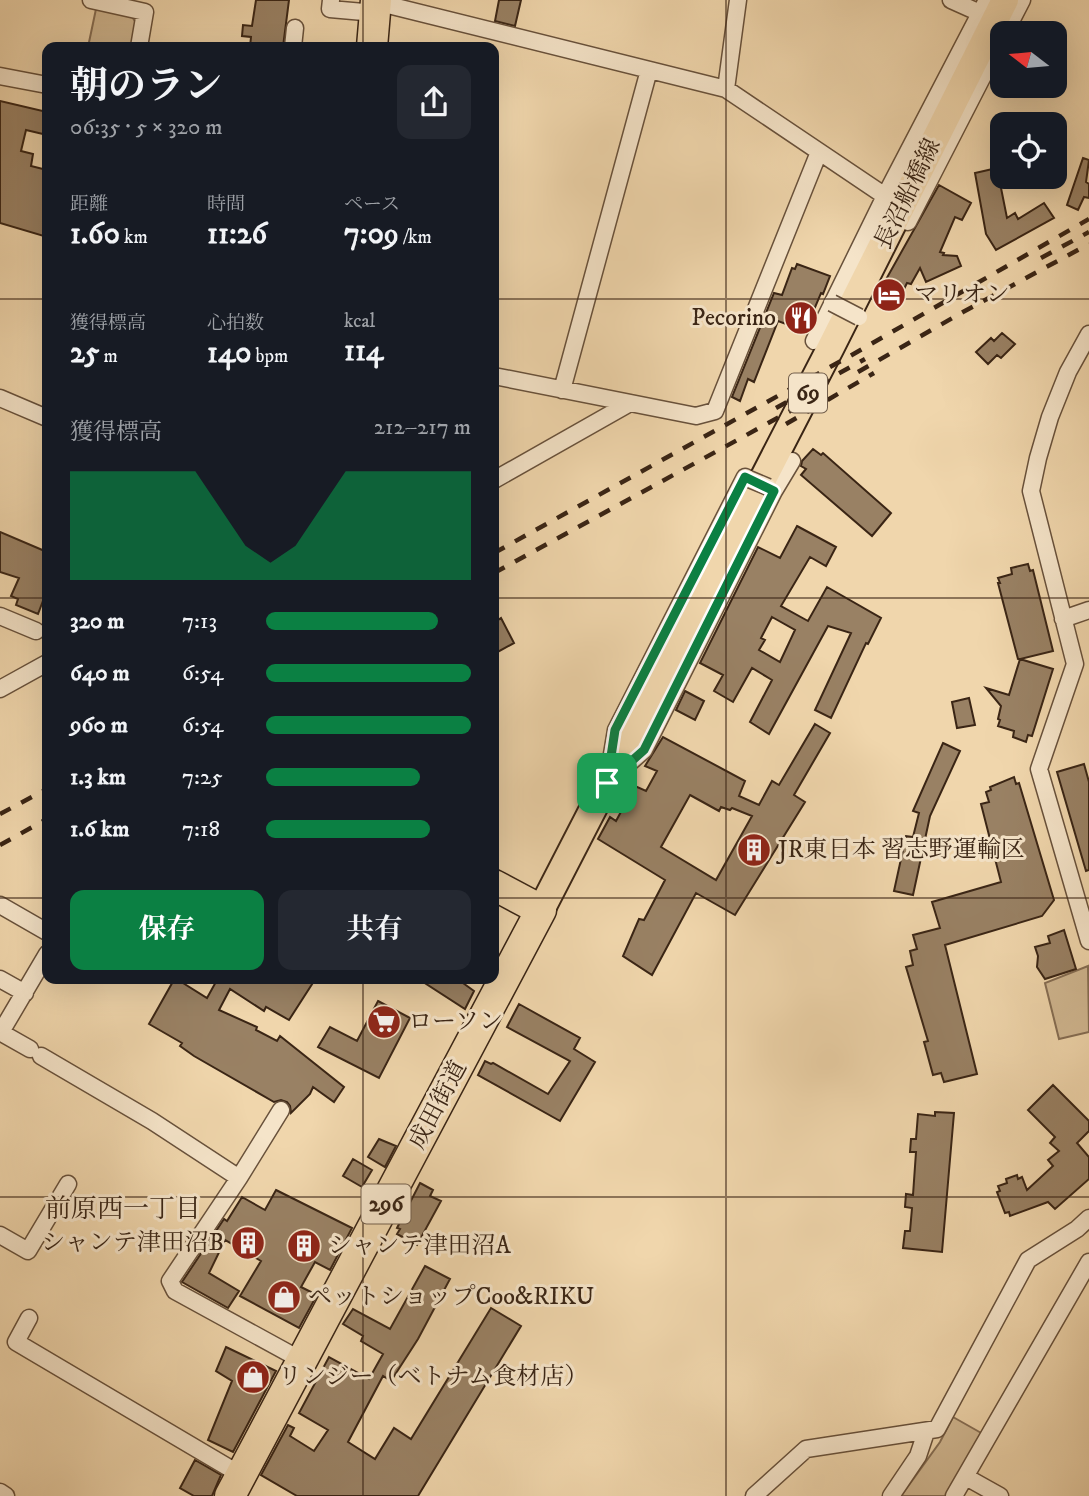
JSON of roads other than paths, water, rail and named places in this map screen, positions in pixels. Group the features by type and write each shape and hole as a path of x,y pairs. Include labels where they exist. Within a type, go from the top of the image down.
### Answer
{"highway":[{"path":"372,42 376,5"},
{"path":"499,887 541,911"},
{"name":"成田街道","path":"236,1486 541,911"}],"main road":[{"name":"長沼船橋線","path":"541,911 831,347 1005,0"}],"street":[{"path":"91,0 145,12 140,42"},
{"path":"331,0 330,9 376,5 726,89 885,197"},
{"path":"726,89 738,0"},
{"path":"814,341 984,6 951,0"},
{"path":"1011,21 1022,0"},
{"path":"294,42 295,27"},
{"path":"832,303 859,317 990,62"},
{"path":"562,390 649,70"},
{"path":"0,76 42,84"},
{"path":"499,377 696,416 715,411 819,152"},
{"path":"1089,334 1068,372 1055,405 1038,458 1031,491 1075,664 1039,769 1089,941"},
{"path":"0,398 42,416"},
{"path":"499,477 629,403"},
{"path":"607,783 644,750 771,489 792,461"},
{"path":"607,783 615,730 745,477 771,489"},
{"path":"1063,619 1089,610"},
{"path":"0,616 36,631"},
{"path":"0,689 42,666"},
{"path":"0,905 42,929"},
{"path":"42,963 1,1032 152,1121 239,1178"},
{"path":"0,979 25,993"},
{"path":"281,1110 170,1281 175,1291 303,1361"},
{"path":"0,1235 28,1251 68,1184"},
{"path":"754,1496 806,1449 937,1429 1028,1260 1077,1229 1089,1218"},
{"path":"954,1496 1089,1262"},
{"path":"29,1318 16,1342 236,1486"},
{"path":"891,1496 918,1455 926,1432"},
{"path":"966,1477 1000,1496"},
{"path":"0,1492 6,1496"}],"railway":[{"path":"499,550 850,356 1089,219"},
{"path":"1041,258 1089,232"},
{"path":"858,372 1089,244"},
{"path":"776,408 865,359"},
{"path":"786,424 874,373"},
{"path":"499,570 794,409"},
{"path":"0,814 42,792"},
{"path":"0,845 42,822"}],"place":[{"name":"マリオン","path":"889,295"},
{"name":"Pecorino","path":"801,318"},
{"name":"JR東日本 習志野運輸区","path":"754,850"},
{"name":"ローソン","path":"384,1022"},
{"name":"シャンテ津田沼B","path":"248,1243"},
{"name":"シャンテ津田沼A","path":"304,1246"},
{"name":"ペットショップCoo&RIKU","path":"284,1297"},
{"name":"リンジー（ベトナム食材店）","path":"253,1377"}],"district":[{"name":"前原西一丁目","path":"123,1209"}]}
